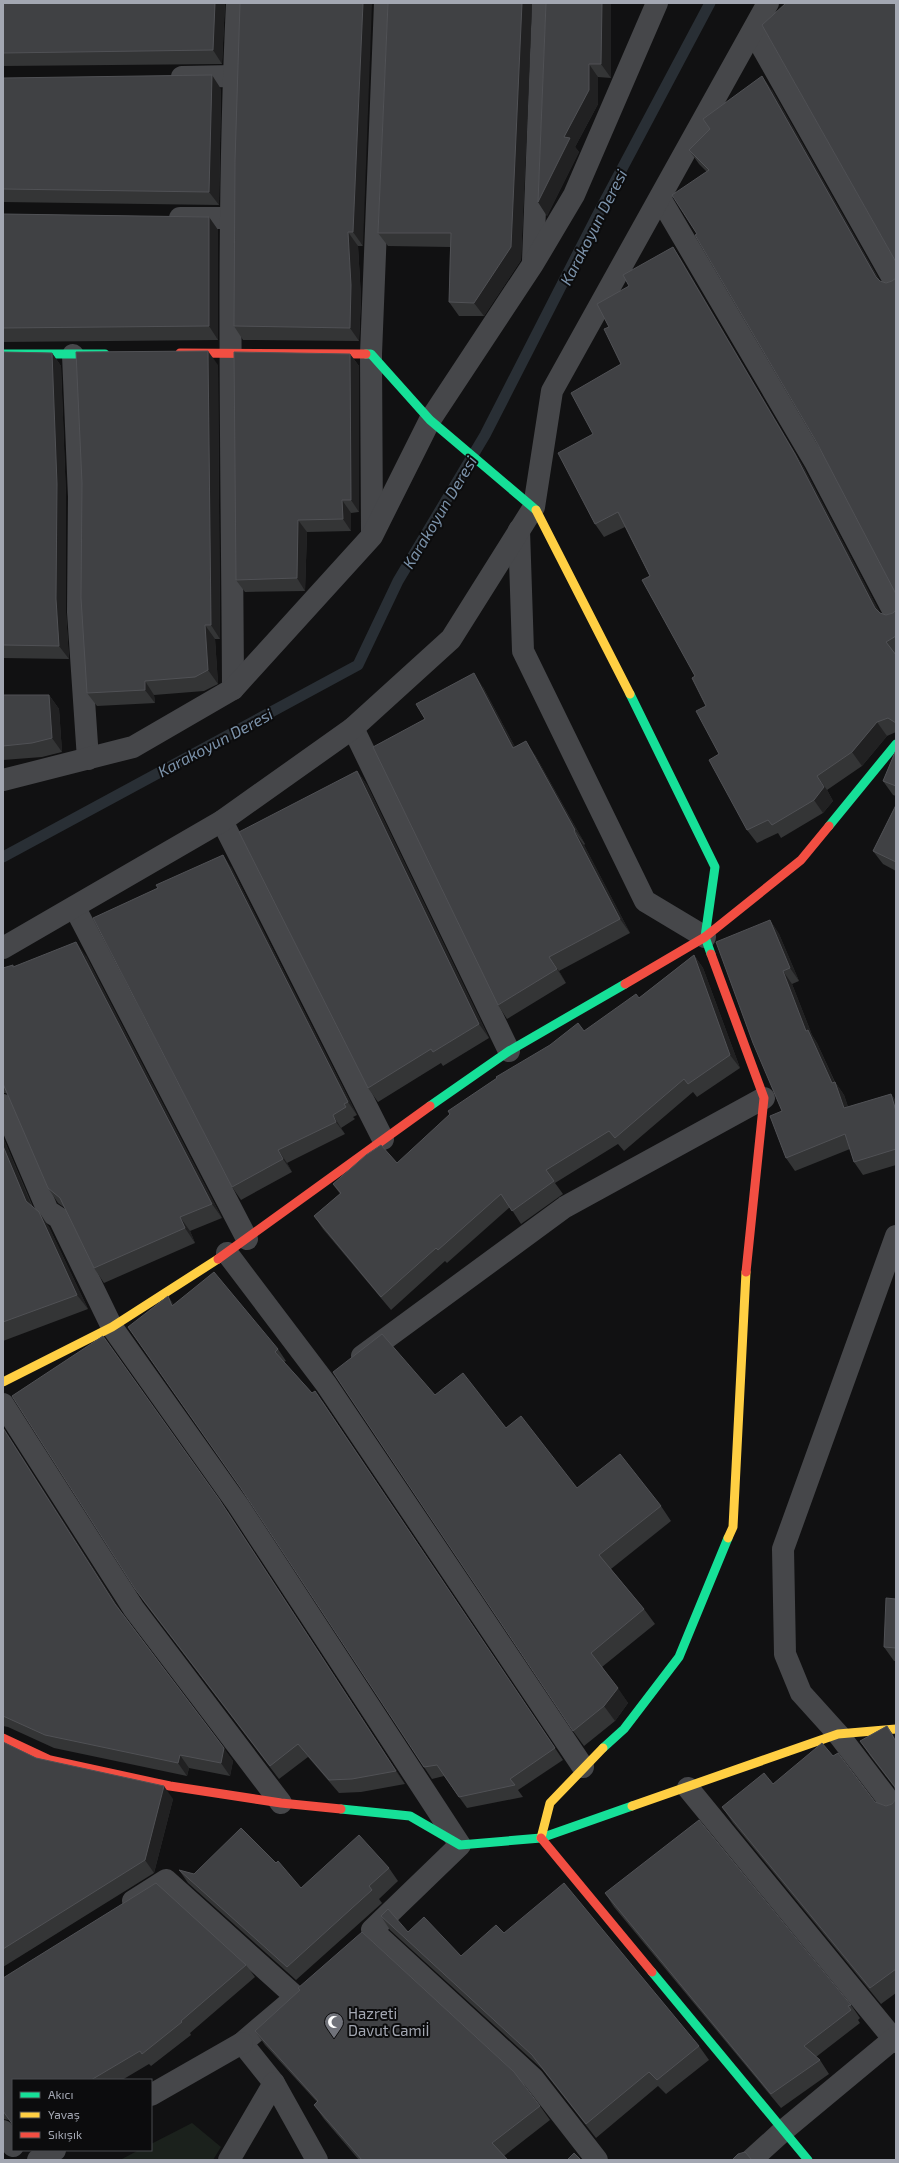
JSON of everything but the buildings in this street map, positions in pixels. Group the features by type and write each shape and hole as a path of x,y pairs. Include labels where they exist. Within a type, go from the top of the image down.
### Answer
{"street":[{"path":"233,689 231,352 234,76 237,3"},
{"path":"372,536 371,354 385,3"},
{"path":"533,264 543,3"},
{"path":"3,780 133,747 233,689 372,536 430,420 533,264 574,195 657,3"},
{"path":"3,948 75,908 222,821 353,728 451,639 534,507 552,391 768,3"},
{"path":"753,31 896,284"},
{"path":"162,77 234,76"},
{"path":"660,198 815,462 896,616"},
{"path":"160,218 232,218"},
{"path":"168,353 231,352 371,354 430,420 494,476 534,507 588,610 715,867 705,937 764,1098 746,1272 733,1527 679,1657 624,1729 583,1767 550,1803 541,1838"},
{"path":"3,354 112,354"},
{"path":"73,355 79,497 78,612 88,759"},
{"path":"519,530 523,651 645,901 705,937"},
{"path":"353,728 509,1051"},
{"path":"3,1382 112,1327 227,1253 383,1139 509,1051 705,937 800,860 896,744"},
{"path":"222,821 383,1139"},
{"path":"75,908 246,1239"},
{"path":"326,1384 368,1351 565,1207 764,1098"},
{"path":"3,1105 48,1211 59,1218 112,1327 238,1505 460,1845"},
{"path":"896,1236 783,1549 786,1654 801,1693 838,1734 896,1810"},
{"path":"227,1253 326,1384 583,1767"},
{"path":"3,1404 134,1609 281,1803"},
{"path":"3,1738 50,1760 170,1786 281,1803 410,1816 460,1845 541,1838 688,1788 838,1734 896,1729"},
{"path":"688,1788 895,2039 784,2130 751,2160"},
{"path":"541,1838 808,2160"},
{"path":"355,1946 460,1845"},
{"path":"114,1912 166,1880 296,1997"},
{"path":"372,1930 533,2078 597,2160"},
{"path":"152,2094 242,2043 314,1982"},
{"path":"242,2043 274,2083 317,2160"},
{"path":"229,2160 274,2083"},
{"path":"3,2131 12,2144"},
{"path":"17,2151 23,2160"},
{"path":"38,2160 53,2151"}],"shaded area":[{"path":"192,2123 221,2147 213,2160 120,2160 137,2151 152,2151 152,2143"}],"waterway":[{"name":"Karakoyun Deresi","path":"3,857 358,665 398,581 485,435 599,212 710,3"}],"traffic: fast":[{"path":"3,354 105,354"},
{"path":"366,354 371,354 430,420 536,510"},
{"path":"630,694 715,867 705,937 711,954"},
{"path":"829,826 896,744"},
{"path":"430,1106 509,1051 625,984"},
{"path":"603,1748 624,1729 679,1657 728,1538"},
{"path":"341,1809 410,1816 460,1845 541,1838 632,1806"},
{"path":"652,1972 808,2160"}],"traffic: slow":[{"path":"536,510 630,694"},
{"path":"3,1382 112,1327 218,1259"},
{"path":"728,1538 733,1527 746,1272"},
{"path":"632,1806 838,1734 896,1729"},
{"path":"541,1838 550,1803 603,1748"}],"traffic: jam":[{"path":"180,353 366,354"},
{"path":"625,984 705,937 801,860 829,826"},
{"path":"711,954 764,1098 746,1272"},
{"path":"218,1259 430,1106"},
{"path":"3,1738 50,1760 170,1786 281,1803 341,1809"},
{"path":"541,1838 652,1972"}],"place":[{"name":"Hazreti Davut Camiİ","path":"334,2039"}]}
